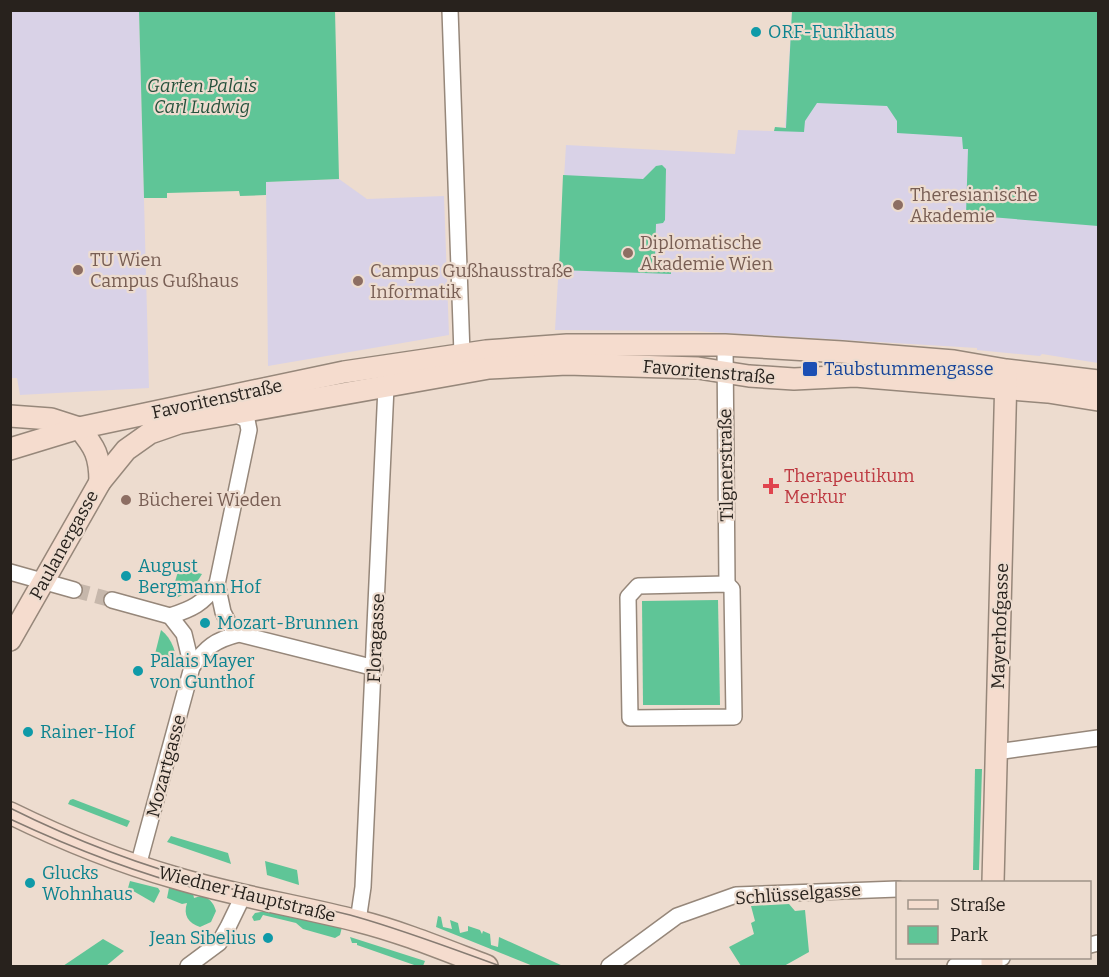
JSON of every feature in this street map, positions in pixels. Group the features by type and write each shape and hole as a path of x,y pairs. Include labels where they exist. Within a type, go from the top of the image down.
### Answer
{"main road":[{"name":"Favoritenstraße","path":"10,449 79,428 344,372 462,354 567,345 725,345 954,361 1006,379 1098,400"},
{"name":"Favoritenstraße","path":"100,482 126,450 150,433 179,423 489,368 567,364 698,368 725,373 794,379 855,376 1098,381"},
{"name":"Mayerhofgasse","path":"993,881 1006,379"},
{"name":"Favoritenstraße","path":"10,416 51,419 79,428"},
{"path":"79,428 94,446 100,464 100,482"},
{"name":"Paulanergasse","path":"10,640 100,482"},
{"name":"Wiedner Hauptstraße","path":"10,813 138,866 173,878 358,921 487,966"}],"street":[{"path":"450,10 462,354"},
{"name":"Tilgnerstraße","path":"725,345 727,584 732,589 735,717 630,718 628,597 638,586 727,584"},
{"name":"Favoritenstraße","path":"428,379 462,354"},
{"path":"386,387 409,363"},
{"name":"Floragasse","path":"358,921 363,887 375,668 386,387"},
{"path":"233,412 247,420 249,430 217,584 223,612 229,624 239,634"},
{"path":"10,572 74,590"},
{"path":"112,600 170,616 193,608 209,595 217,584"},
{"path":"170,616 184,634 192,667"},
{"path":"192,667 208,646 225,637 239,634 375,668"},
{"name":"Mozartgasse","path":"138,866 192,667"},
{"path":"996,752 1098,738"},
{"name":"Schlüsselgasse","path":"609,966 677,916 736,895 896,889"},
{"path":"188,966 219,943 243,896"},
{"path":"955,966 995,960"}],"shaded area":[{"name":"TU Wien Campus Gußhaus","path":"10,11 139,11 149,388 20,395 17,378 11,378"},
{"name":"Theresianische Akademie","path":"792,11 1098,11 1098,363 1042,354 1040,356 1007,353 977,350 977,348 694,331 555,330 566,145 735,154 738,130 774,131 775,127 785,128"},
{"name":"Campus Gußhausstraße Informatik","path":"339,179 367,199 444,196 449,335 268,366 266,182"}],"green space":[{"name":"Garten Palais Carl Ludwig","path":"139,11 335,11 339,179 266,182 266,195 240,196 239,191 167,193 167,198 144,198"},
{"path":"792,11 1098,11 1098,226 966,215 968,149 963,149 962,137 897,133 897,121 887,106 817,103 805,121 804,132 774,131 775,127 786,128"},
{"path":"662,165 666,169 665,220 663,223 656,224 655,258 671,260 671,274 559,270 563,175 643,179 656,166"},
{"path":"179,568 202,574 189,591 170,599"},
{"path":"718,600 720,705 643,705 642,601"},
{"path":"161,630 173,647 176,669 153,662"},
{"path":"975,769 982,769 979,870 973,870"},
{"path":"73,799 130,821 127,827 68,804"},
{"path":"171,836 228,853 231,864 167,842"},
{"path":"265,861 297,870 299,885 267,875"},
{"path":"130,881 158,888 160,891 154,903 128,888"},
{"path":"171,886 193,893 194,898 205,897 211,901 216,911 211,922 200,927 192,923 186,915 187,903 182,904 167,898"},
{"path":"789,904 795,911 805,910 809,952 784,966 741,966 729,947 754,934 751,923 755,921 751,906"},
{"path":"266,911 342,927 340,935 335,938 303,929 296,923 263,915 260,920 254,921 252,917 255,913"},
{"path":"438,916 441,917 443,927 452,929 450,920 458,923 460,933 468,931 468,926 480,930 482,934 483,931 490,934 491,945 498,947 499,937 563,966 533,966 436,927"},
{"path":"350,937 425,961 423,966 417,966 352,943"},
{"path":"103,939 124,951 106,966 63,966"}],"tunnel":[{"path":"74,590 112,600"}],"tram line":[{"path":"10,808 59,831 159,869 211,884 357,917 500,966"},
{"path":"10,819 104,859 202,890"}],"place":[{"name":"ORF-Funkhaus","path":"756,32"},
{"name":"Theresianische Akademie","path":"898,205"},
{"name":"Diplomatische Akademie Wien","path":"628,253"},
{"name":"TU Wien Campus Gußhaus","path":"78,270"},
{"name":"Campus Gußhausstraße Informatik","path":"358,281"},
{"name":"Taubstummengasse","path":"810,369"},
{"name":"Therapeutikum Merkur","path":"771,486"},
{"name":"Bücherei Wieden","path":"126,500"},
{"name":"August Bergmann Hof","path":"126,576"},
{"name":"Mozart-Brunnen","path":"205,623"},
{"name":"Palais Mayer von Gunthof","path":"138,671"},
{"name":"Rainer-Hof","path":"28,732"},
{"name":"Glucks Wohnhaus","path":"30,883"},
{"name":"Jean Sibelius","path":"268,938"}]}
